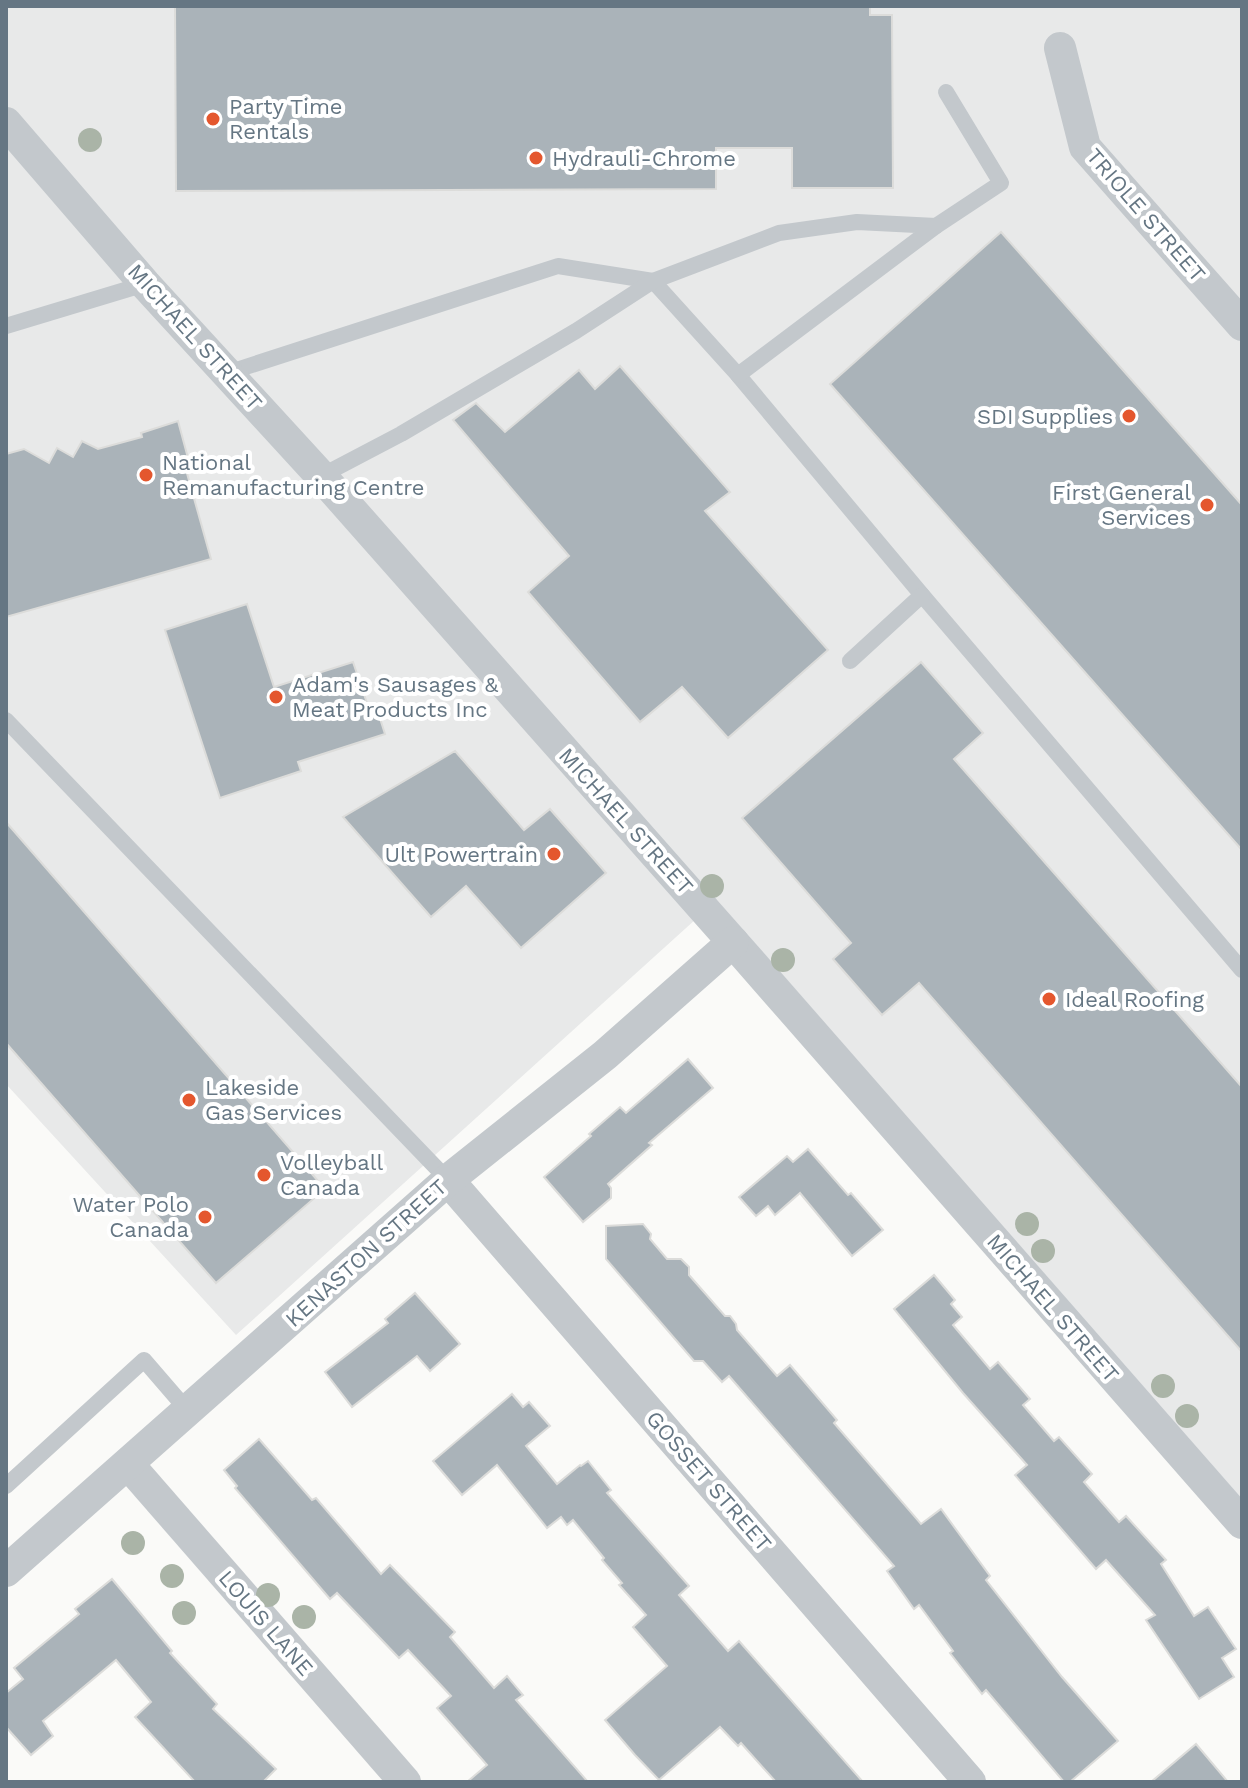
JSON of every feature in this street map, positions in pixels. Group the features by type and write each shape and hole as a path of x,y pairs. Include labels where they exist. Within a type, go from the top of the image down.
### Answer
{"street":[{"name":"TRIOLE STREET","path":"1060,48 1085,147 1242,325"},
{"name":"MICHAEL STREET","path":"6,123 145,284 321,476 733,942 1242,1523"},
{"name":"KENASTON STREET","path":"6,1571 448,1180 605,1055 733,942"},
{"name":"GOSSET STREET","path":"448,1180 970,1782"},
{"name":"LOUIS LANE","path":"128,1464 405,1782"}],"lane":[{"path":"738,375 936,226 1001,183 946,92"},
{"path":"321,476 401,434 576,331 653,281 779,233 857,222 936,226"},
{"path":"227,373 558,266 653,281 738,375 1242,970"},
{"path":"6,326 145,284"},
{"path":"850,661 922,595"},
{"path":"6,720 448,1180"},
{"path":"6,1486 144,1360 188,1411"}],"shaded area":[{"path":"6,6 1242,6 1242,1499 717,900 236,1335 6,1084"}],"building":[{"path":"175,6 870,6 870,15 892,15 893,188 792,188 792,148 716,148 716,189 176,191"},
{"path":"1001,232 1242,505 1242,850 830,384"},
{"path":"620,366 730,492 705,511 828,650 728,738 682,687 640,722 528,592 569,556 453,420 476,403 505,432 579,370 595,389"},
{"path":"178,421 188,458 183,459 211,559 6,617 6,454 24,449 49,463 57,448 73,457 82,441 98,449 142,437 141,433"},
{"name":"Adam's Sausages & Meat Products Inc","path":"247,604 274,687 353,662 369,709 376,706 385,734 298,762 301,771 220,798 165,630"},
{"name":"Ideal Roofing","path":"921,662 983,733 954,759 1242,1087 1242,1352 919,983 882,1015 833,959 851,943 742,818"},
{"path":"455,751 524,830 550,809 606,873 521,948 466,886 431,917 343,817"},
{"path":"6,822 325,1189 216,1283 6,1043"},
{"path":"688,1059 713,1088 649,1143 652,1145 608,1184 611,1198 583,1222 544,1177 620,1107 626,1113"},
{"path":"808,1149 883,1230 852,1256 800,1193 775,1215 768,1206 756,1216 739,1197 787,1156 793,1162"},
{"path":"643,1224 651,1234 650,1239 667,1259 681,1259 689,1267 689,1275 725,1316 730,1316 737,1330 777,1376 790,1365 837,1420 834,1423 921,1524 941,1509 990,1576 986,1580 1062,1677 1118,1741 1070,1782 1064,1782 986,1690 982,1694 950,1653 953,1651 919,1605 914,1609 887,1571 894,1566 729,1376 722,1382 703,1361 694,1361 606,1259 606,1226"},
{"path":"934,1275 955,1300 951,1304 962,1317 953,1325 990,1369 998,1362 1030,1399 1023,1405 1054,1441 1059,1437 1092,1474 1084,1482 1119,1522 1126,1516 1166,1560 1161,1564 1194,1616 1208,1607 1236,1649 1222,1658 1234,1677 1199,1699 1146,1620 1155,1615 1106,1560 1096,1569 1015,1475 1027,1465 894,1309"},
{"path":"415,1293 460,1344 430,1371 417,1356 352,1407 325,1372 388,1323 385,1319"},
{"path":"512,1394 523,1407 529,1402 550,1426 526,1446 557,1484 588,1461 611,1490 607,1493 689,1586 679,1595 728,1651 739,1641 863,1782 776,1782 741,1743 738,1746 720,1727 659,1780 635,1755 605,1720 667,1666 633,1627 646,1615 619,1585 622,1583 573,1520 567,1525 561,1517 547,1528 497,1465 462,1495 433,1461"},
{"path":"259,1439 312,1500 316,1498 381,1574 390,1565 455,1632 450,1637 494,1688 507,1676 523,1695 516,1700 588,1782 467,1782 487,1765 437,1708 451,1696 408,1650 399,1658 337,1593 330,1599 235,1488 237,1486 224,1470"},
{"path":"112,1579 172,1651 170,1653 217,1704 213,1709 276,1769 263,1782 195,1782 135,1717 151,1702 116,1660 43,1721 53,1736 31,1755 6,1727 6,1693 23,1679 14,1668 79,1614 75,1609"},
{"path":"1196,1744 1228,1782 1151,1782"}],"place":[{"name":"Party Time Rentals","path":"213,119"},
{"name":"Hydrauli-Chrome","path":"536,158"},
{"name":"SDI Supplies","path":"1129,416"},
{"name":"National Remanufacturing Centre","path":"146,475"},
{"name":"First General Services","path":"1207,505"},
{"name":"Adam's Sausages & Meat Products Inc","path":"276,697"},
{"name":"Ult Powertrain","path":"554,854"},
{"name":"Ideal Roofing","path":"1049,999"},
{"name":"Lakeside Gas Services","path":"189,1100"},
{"name":"Volleyball Canada","path":"264,1175"},
{"name":"Water Polo Canada","path":"205,1217"}]}
